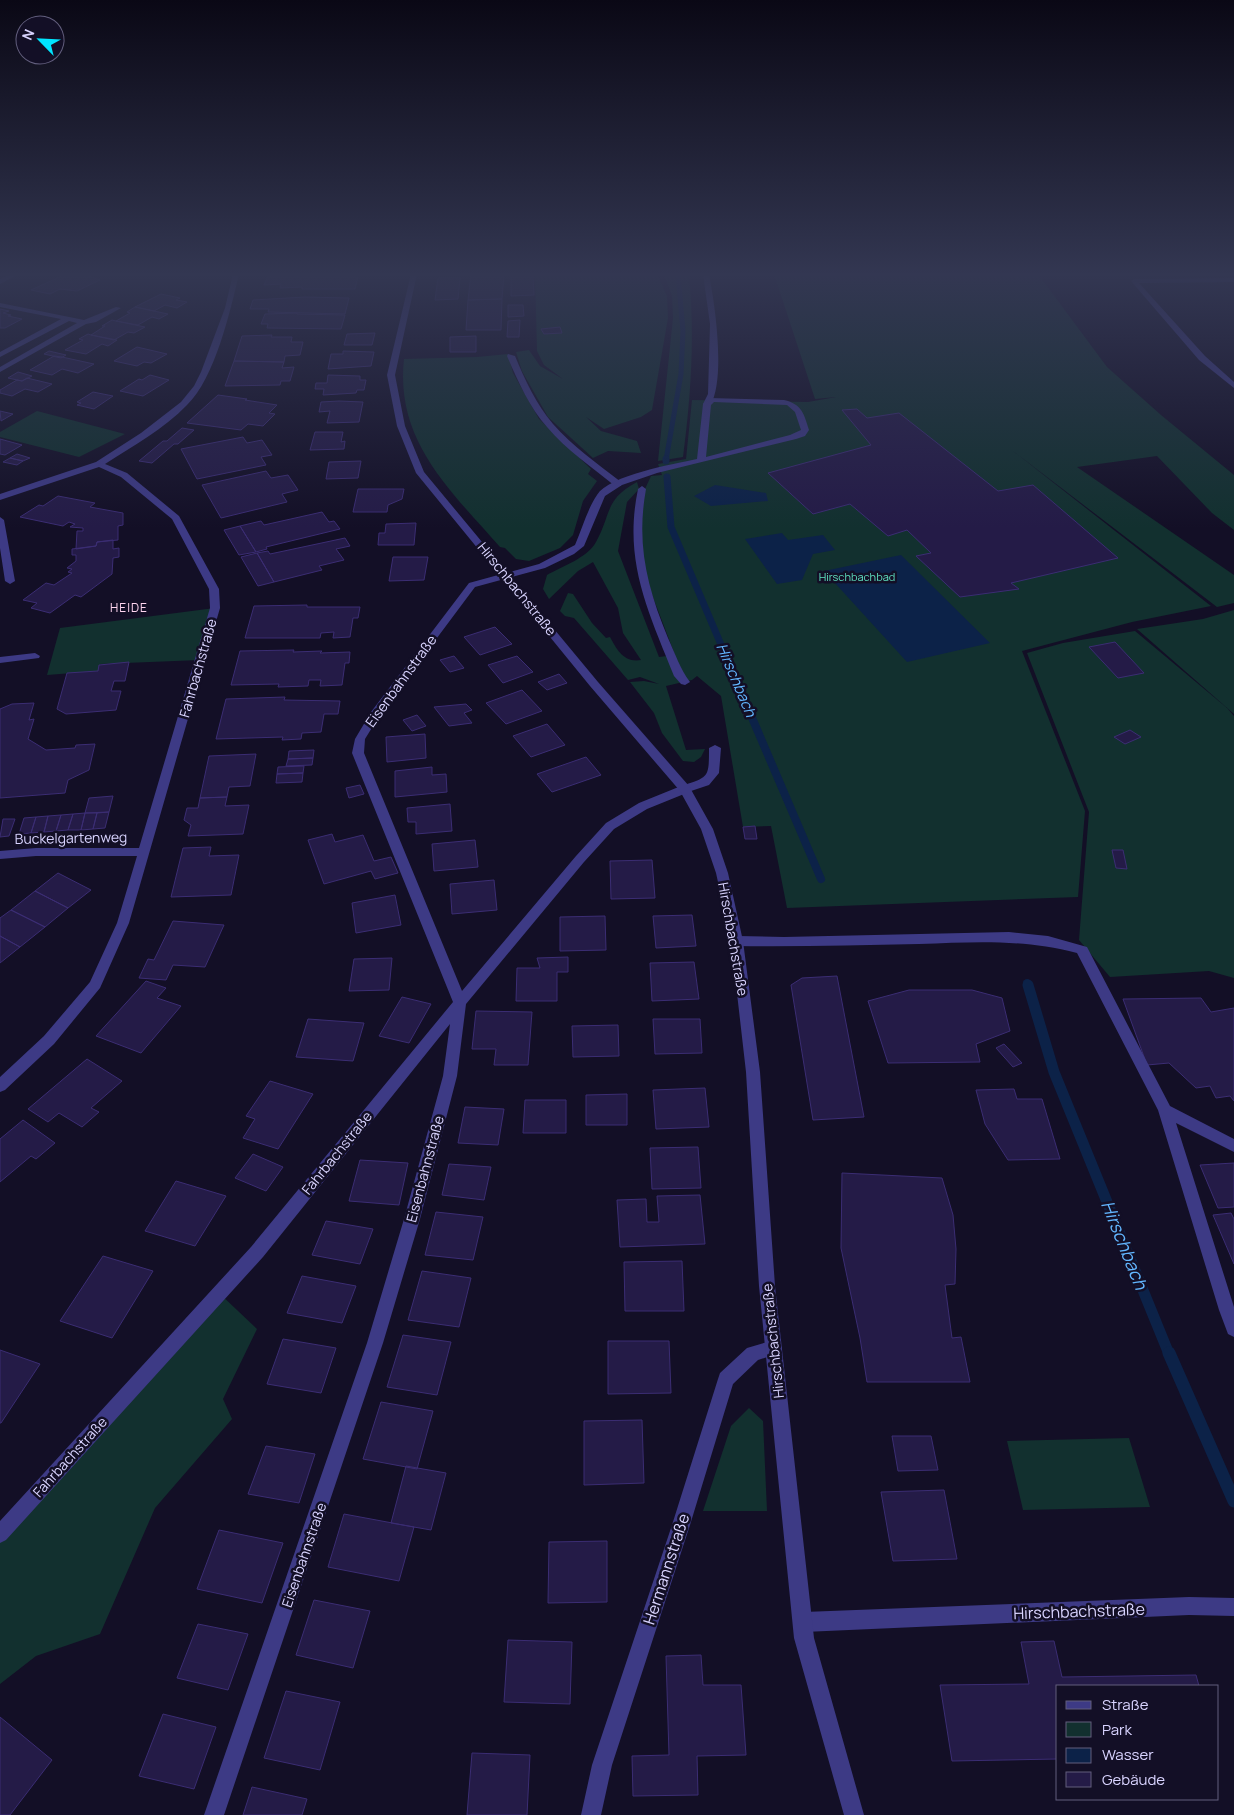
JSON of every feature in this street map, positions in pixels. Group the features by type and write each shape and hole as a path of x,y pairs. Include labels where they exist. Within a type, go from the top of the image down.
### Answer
{"street":[{"path":"0,370 20,359"},
{"path":"0,497 100,464 144,435 184,404 198,387 209,359"},
{"name":"Hirschbachstraße","path":"395,359 391,375 401,426 420,473 594,684 685,789 707,829 722,873 737,941 758,1131 767,1286 804,1622 804,1638 854,1815"},
{"path":"512,359 544,418 588,460 618,484"},
{"path":"701,460 707,404 712,394 713,359"},
{"path":"1203,359 1234,386"},
{"name":"Eisenbahnstraße","path":"214,1815 375,1343 412,1219 450,1076 460,1003 358,753 360,739 376,712 472,585 542,566 579,546 600,495 607,489 646,474 793,437 802,434 805,430 799,409 789,403 712,400 707,404"},
{"name":"Fahrbachstraße","path":"0,1086 49,1040 95,985 123,923 215,608 214,590 176,518 124,475 100,464"},
{"path":"642,489 637,504 636,543 642,579 679,676 686,682"},
{"path":"0,520 10,581"},
{"path":"0,660 35,656"},
{"name":"Fahrbachstraße","path":"0,1534 257,1252 460,1003 580,859 610,826 643,806 705,782 715,770 715,748"},
{"name":"Buckelgartenweg","path":"0,855 36,852 143,852"},
{"path":"737,941 794,942 1009,937 1048,941 1082,950 1165,1110 1226,1310 1234,1329"},
{"path":"1165,1110 1234,1146"},
{"name":"Hermannstraße","path":"592,1815 602,1765 681,1525 726,1379 753,1354 774,1348"},
{"name":"Hirschbachstraße","path":"804,1622 1189,1606 1234,1607"}],"green space":[{"path":"404,359 509,359 513,373 539,419 591,469 588,474 597,481 583,501 573,535 560,548 529,561 516,559 505,548 500,547 445,484 417,439 408,415 403,388"},
{"path":"518,359 535,359 540,366 563,379 544,365 541,359 661,359 652,410 641,417 604,429 586,417 601,431 637,441 641,453 608,451 593,458 548,417 522,371"},
{"path":"669,359 691,359 683,457 658,461"},
{"name":"Hirschbachbad","path":"802,359 1101,359 1107,367 1161,415 1234,475 1234,530 1212,513 1157,456 1077,467 1234,575 1234,603 1217,607 1013,451 1211,606 1132,622 1022,651 1085,811 1078,897 787,908 771,826 743,827 721,696 697,676 692,680 666,686 686,750 705,749 701,757 694,762 683,761 662,733 654,713 630,682 644,681 659,684 640,677 628,680 574,618 565,616 560,611 568,593 573,594 592,623 606,638 610,637 622,654 630,660 641,660 623,633 618,608 593,562 578,571 549,599 543,589 547,575 581,557 592,548 614,501 626,489 637,482 639,489 627,502 618,551 659,657 675,655 646,579 639,543 645,489 651,476 662,475 658,464 686,459 692,400 808,402 836,397 815,399"},
{"path":"37,411 125,434 79,457 0,437 0,432"},
{"path":"215,608 200,660 100,664 98,671 47,675 60,628"},
{"path":"1234,610 1234,714 1137,629 1203,619"},
{"path":"1135,631 1227,708 1234,716 1234,978 1209,971 1110,977 1079,940 1089,812 1027,653 1063,643"},
{"path":"219,1293 257,1329 223,1399 232,1419 155,1508 100,1634 36,1656 0,1684 0,1534"},
{"path":"749,1408 763,1421 767,1511 703,1511 731,1426"},
{"path":"1129,1438 1150,1507 1023,1510 1007,1441"}],"water":[{"path":"715,485 766,493 768,501 711,506 694,496"},
{"path":"782,533 788,540 823,535 835,550 813,554 802,580 777,584 745,539"},
{"path":"901,555 990,643 907,662 824,571"}],"building":[{"path":"49,359 70,359 94,364 78,373 62,369 52,375 30,370"},
{"path":"118,359 159,359 151,363 144,362 137,366 114,361"},
{"path":"235,359 285,359 284,362 234,361"},
{"path":"330,359 373,359 371,366 328,369"},
{"path":"234,361 284,362 282,368 294,367 290,381 281,381 280,385 225,386"},
{"path":"18,372 32,376 22,381 8,378"},
{"path":"150,375 169,380 143,396 120,391 139,379 142,380"},
{"path":"328,375 360,376 360,380 366,380 364,390 357,390 356,393 323,395 324,389 315,389 316,383 327,383"},
{"path":"27,378 52,384 38,392 25,389 12,396 0,393 0,390 17,380 22,381"},
{"path":"93,392 113,396 94,409 77,405 81,403 77,402"},
{"path":"218,395 277,405 269,413 275,414 263,426 248,424 241,430 187,423"},
{"path":"321,402 363,402 359,422 327,423 330,411 319,412"},
{"path":"857,409 867,418 899,413 998,491 1033,485 1118,558 1011,583 1019,589 960,597 916,556 931,553 907,530 888,536 850,504 813,514 768,473 871,445 842,410"},
{"path":"0,411 13,414 1,421"},
{"path":"182,428 194,430 152,463 139,461 163,441 167,441"},
{"path":"315,432 343,432 341,442 345,441 344,449 310,450"},
{"path":"243,437 247,443 262,440 272,455 261,457 266,465 197,479 181,449"},
{"path":"0,439 22,445 5,455 0,454"},
{"path":"17,454 30,458 23,461 10,458"},
{"path":"10,458 23,461 17,465 3,462"},
{"path":"361,461 358,478 326,479 329,462"},
{"path":"266,471 271,478 288,475 298,490 282,494 287,502 221,518 202,485"},
{"path":"358,489 404,489 402,499 388,505 387,512 353,512"},
{"path":"58,496 95,503 90,507 123,513 123,525 118,526 118,540 97,542 96,546 76,549 77,531 83,531 83,528 70,527 75,524 69,522 63,526 20,517"},
{"path":"322,512 329,522 334,521 340,529 266,547 267,549 256,552 240,526 261,521 264,525"},
{"path":"416,523 414,545 378,545 379,533 385,533 386,524"},
{"path":"240,526 256,552 239,555 224,530"},
{"path":"345,538 350,546 336,549 344,560 319,566 322,570 274,582 257,553 268,551 270,554"},
{"path":"113,540 113,549 119,548 119,557 113,558 112,574 81,597 75,595 50,613 31,608 37,603 23,600 46,583 54,585 72,573 68,572 72,569 67,568 76,561 76,555 72,555 72,549 96,546 97,542"},
{"path":"257,553 274,582 258,586 241,557"},
{"path":"393,557 428,557 424,580 389,581"},
{"path":"307,605 307,607 360,607 358,618 353,618 350,637 333,638 334,632 321,633 320,638 245,638 254,606"},
{"path":"495,627 512,644 480,655 464,637"},
{"path":"1115,642 1144,673 1118,678 1089,647"},
{"path":"294,650 293,652 350,652 349,663 345,663 342,685 320,686 321,680 309,680 308,686 278,687 279,684 231,685 240,651"},
{"path":"454,656 464,668 450,672 440,660"},
{"path":"517,656 533,672 503,683 488,665"},
{"path":"129,662 125,681 114,681 111,691 121,691 116,710 66,714 57,709 67,673 98,671 99,665"},
{"path":"559,674 567,683 547,690 538,682"},
{"path":"522,690 542,711 506,724 486,703"},
{"path":"285,697 284,700 340,701 338,714 324,714 321,732 302,733 301,739 282,740 283,737 216,739 226,699"},
{"path":"34,703 29,720 34,719 28,739 46,750 75,748 76,745 95,744 89,770 68,780 65,793 0,798 0,709 12,704"},
{"path":"466,704 472,710 464,713 472,723 449,726 434,707"},
{"path":"417,715 426,726 412,731 403,720"},
{"path":"547,724 565,745 531,757 513,736"},
{"path":"1130,730 1141,737 1125,744 1114,737"},
{"path":"425,734 426,758 387,762 386,737"},
{"path":"314,750 313,758 288,759 289,751"},
{"path":"256,754 250,786 229,787 227,797 200,798 209,756"},
{"path":"586,757 601,775 552,792 537,774"},
{"path":"313,758 312,765 286,766 288,759"},
{"path":"304,766 303,773 277,774 278,767"},
{"path":"432,767 432,775 446,774 447,792 395,797 395,771"},
{"path":"303,773 302,782 276,783 277,774"},
{"path":"360,785 364,794 349,798 346,788"},
{"path":"113,796 109,812 85,813 89,798"},
{"path":"227,797 225,806 249,805 243,834 188,836 191,825 184,820 187,808 198,808 200,798"},
{"path":"450,804 452,831 416,834 416,822 408,822 407,808"},
{"path":"109,812 105,828 93,829 97,813"},
{"path":"85,813 81,830 68,830 73,814"},
{"path":"85,813 97,813 93,829 81,830"},
{"path":"73,814 68,830 56,831 61,815"},
{"path":"61,815 56,831 44,832 48,816"},
{"path":"48,816 44,832 31,833 36,817"},
{"path":"36,817 31,833 19,834 24,818"},
{"path":"3,819 15,819 9,836 0,837"},
{"path":"755,826 757,839 745,839 743,827"},
{"path":"332,834 335,842 363,835 374,861 391,857 398,873 375,879 371,871 324,884 308,840"},
{"path":"475,840 478,867 434,871 432,844"},
{"path":"211,847 209,856 239,855 231,895 171,897 183,848"},
{"path":"1112,850 1123,850 1127,869 1116,868"},
{"path":"652,860 655,898 611,899 610,861"},
{"path":"58,873 91,890 68,908 35,891"},
{"path":"494,880 497,910 452,914 450,884"},
{"path":"35,891 68,908 45,927 11,910"},
{"path":"395,895 401,925 356,933 352,903"},
{"path":"11,910 45,927 20,947 0,936 0,918"},
{"path":"692,915 696,946 656,948 653,916"},
{"path":"605,916 606,950 560,951 560,917"},
{"path":"173,921 224,925 205,967 173,965 166,980 139,978 148,959 154,960"},
{"path":"0,936 20,947 0,963"},
{"path":"568,957 568,972 557,972 557,1001 516,1001 517,968 540,968 537,958"},
{"path":"392,958 389,990 349,991 354,959"},
{"path":"694,962 699,999 652,1001 650,963"},
{"path":"837,976 864,1117 813,1120 791,985 802,978"},
{"path":"146,981 166,988 157,998 181,1006 141,1053 96,1036"},
{"path":"909,990 972,990 1002,998 1010,1031 976,1044 980,1062 888,1063 868,1001"},
{"path":"402,997 431,1004 409,1043 379,1036"},
{"path":"1201,998 1211,1012 1234,1008 1234,1101 1230,1096 1216,1098 1210,1086 1196,1088 1169,1063 1147,1065 1123,999"},
{"path":"476,1011 532,1012 528,1065 494,1065 496,1049 472,1049"},
{"path":"308,1019 364,1023 353,1061 296,1057"},
{"path":"653,1019 700,1019 702,1053 655,1054"},
{"path":"618,1025 619,1056 573,1057 572,1026"},
{"path":"1004,1044 1022,1063 1013,1067 996,1048"},
{"path":"87,1059 122,1081 91,1108 99,1112 82,1127 59,1113 48,1122 28,1109"},
{"path":"270,1081 313,1094 278,1149 243,1138 255,1119 246,1116"},
{"path":"705,1088 709,1127 656,1129 653,1090"},
{"path":"1014,1089 1017,1099 1042,1099 1060,1159 1008,1160 985,1124 976,1090"},
{"path":"627,1094 627,1125 586,1125 586,1095"},
{"path":"525,1100 566,1100 566,1133 523,1133"},
{"path":"465,1107 504,1109 498,1145 458,1143"},
{"path":"23,1120 55,1143 36,1159 31,1156 0,1182 0,1139"},
{"path":"698,1147 701,1188 652,1189 650,1148"},
{"path":"253,1154 283,1167 266,1191 235,1178"},
{"path":"360,1160 408,1163 399,1205 349,1201"},
{"path":"1234,1163 1234,1207 1218,1208 1200,1165"},
{"path":"449,1164 491,1167 484,1200 442,1195"},
{"path":"842,1173 942,1178 953,1215 956,1249 955,1284 945,1285 952,1338 961,1337 970,1382 867,1382 860,1338 841,1248"},
{"path":"176,1181 226,1196 195,1246 145,1231"},
{"path":"700,1195 705,1244 620,1247 617,1200 646,1199 647,1222 659,1222 657,1196"},
{"path":"436,1212 483,1217 473,1260 425,1255"},
{"path":"1231,1213 1234,1219 1234,1264 1213,1215"},
{"path":"326,1221 373,1229 360,1264 312,1255"},
{"path":"103,1256 153,1271 112,1338 60,1321"},
{"path":"682,1261 684,1311 625,1311 624,1262"},
{"path":"422,1271 471,1278 459,1327 408,1320"},
{"path":"302,1276 356,1286 342,1323 287,1313"},
{"path":"403,1335 451,1342 437,1395 387,1387"},
{"path":"283,1339 336,1348 321,1393 267,1384"},
{"path":"608,1341 669,1341 671,1393 608,1394"},
{"path":"0,1350 40,1364 1,1423 0,1423"},
{"path":"381,1402 433,1411 417,1469 363,1459"},
{"path":"642,1420 644,1483 584,1485 584,1421"},
{"path":"892,1436 931,1436 938,1470 898,1471"},
{"path":"266,1446 315,1454 299,1503 248,1494"},
{"path":"406,1466 446,1473 431,1530 391,1523"},
{"path":"944,1490 957,1559 893,1561 881,1492"},
{"path":"344,1514 414,1527 399,1581 328,1567"},
{"path":"219,1530 283,1543 262,1603 197,1589"},
{"path":"607,1541 607,1602 548,1603 549,1542"},
{"path":"314,1600 370,1611 353,1668 296,1655"},
{"path":"198,1624 248,1634 228,1690 177,1678"},
{"path":"508,1640 572,1642 570,1704 504,1702"},
{"path":"1054,1641 1062,1677 1196,1675 1199,1685 1056,1685 1056,1759 952,1761 940,1685 1029,1684 1021,1642"},
{"path":"701,1655 703,1685 741,1685 746,1755 697,1756 698,1795 633,1796 632,1756 669,1755 666,1656"},
{"path":"286,1691 340,1702 320,1770 264,1758"},
{"path":"163,1714 216,1727 194,1789 139,1776"},
{"path":"0,1717 52,1760 10,1815 0,1815"},
{"path":"472,1753 530,1755 527,1815 467,1815"},
{"path":"252,1787 307,1799 302,1815 243,1815"}],"waterway":[{"name":"Hirschbach","path":"666,460 681,374 682,359"},
{"name":"Hirschbach","path":"667,477 671,527 742,694"},
{"name":"Hirschbach","path":"741,692 821,879"},
{"name":"Hirschbach","path":"1028,985 1054,1072 1169,1354"},
{"name":"Hirschbach","path":"1169,1353 1234,1501"}],"district":[{"name":"HEIDE","path":"129,608"}]}
